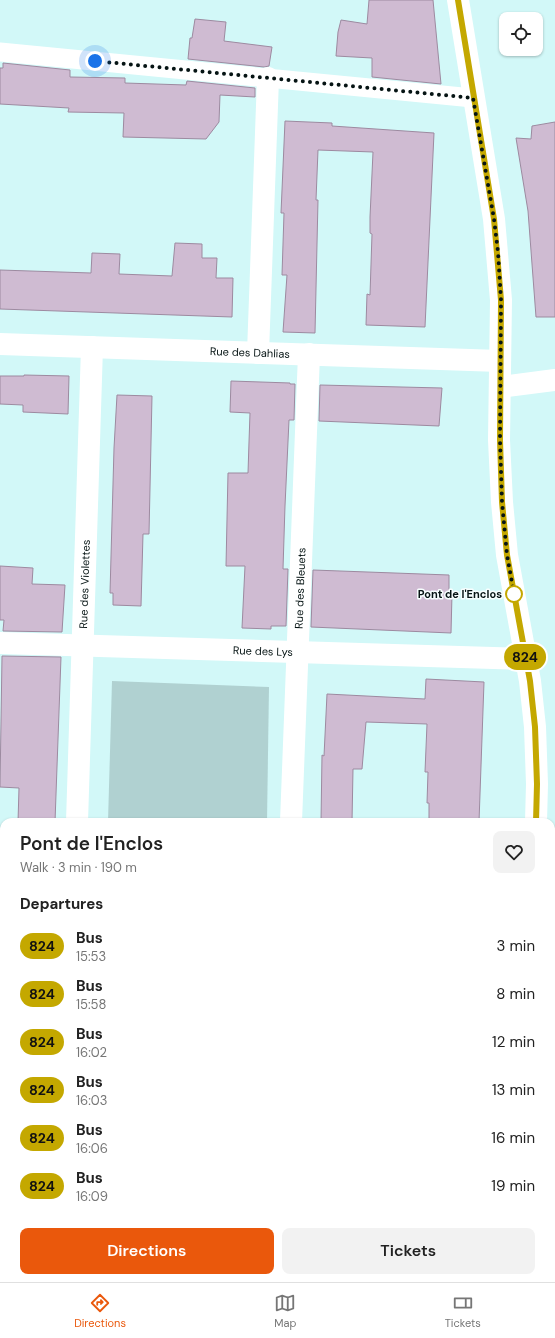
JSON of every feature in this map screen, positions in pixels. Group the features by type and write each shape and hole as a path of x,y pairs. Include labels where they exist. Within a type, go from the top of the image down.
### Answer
{"street":[{"path":"458,0 494,219 498,252 501,300 500,470 504,526 525,660 530,681 535,727 537,784 536,818"},
{"path":"258,353 268,78"},
{"name":"Rue des Dahlias","path":"0,344 500,361"},
{"name":"Rue des Violettes","path":"77,818 92,347"},
{"name":"Rue des Bleuets","path":"291,818 309,354"},
{"path":"500,387 555,380"},
{"name":"Rue des Lys","path":"0,643 525,660"}],"lane":[{"path":"0,52 268,78 472,89"}],"shaded area":[{"path":"112,681 269,687 267,818 108,818"}],"building":[{"path":"369,0 433,0 441,84 372,77 372,58 336,56 338,32 341,20 367,24"},
{"path":"195,19 226,22 224,41 272,47 269,66 264,67 188,59 190,38 192,38"},
{"path":"3,63 70,70 70,77 125,78 125,83 186,85 187,81 255,88 255,97 220,95 219,122 206,139 123,137 124,113 68,112 69,108 0,104 0,68 3,68"},
{"path":"285,121 332,123 332,126 434,133 425,327 366,325 367,294 370,295 372,234 370,233 370,217 373,152 318,150 315,333 283,332 287,275 282,275 284,213 281,213"},
{"path":"555,122 555,317 536,317 528,211 516,138 531,139 532,126"},
{"path":"175,243 202,244 202,258 217,258 216,278 233,278 232,317 0,309 0,270 91,273 92,253 120,254 119,274 172,276"},
{"path":"0,376 69,376 68,414 23,412 23,405 0,404"},
{"path":"231,381 295,384 294,420 289,420 285,506 283,569 288,569 286,626 271,626 271,629 242,628 245,566 226,566 228,473 248,473 250,413 230,412"},
{"path":"320,385 442,388 439,426 319,421"},
{"path":"117,395 152,396 149,534 143,534 141,606 113,605 113,593 110,593"},
{"path":"0,566 33,568 32,584 65,585 62,632 3,631 4,620 0,620"},
{"path":"313,570 449,575 449,594 452,594 451,633 311,627"},
{"path":"2,656 61,657 55,818 18,818 19,788 0,787"},
{"path":"426,679 484,682 479,818 429,818 429,803 427,803 428,772 425,772 427,724 366,722 362,769 353,769 352,818 321,818 322,755 324,756 327,694 425,699"}],"bus line":[{"name":"824","path":"458,0 494,219 498,252 501,300 500,470 502,502 507,555 530,681 535,727 537,784 536,818"}],"place":[{"name":"Pont de l'Enclos","path":"514,594"}],"route":[{"path":"95,61 473,98 494,219 498,252 501,300 500,470 507,555 515,599 514,594"}]}
